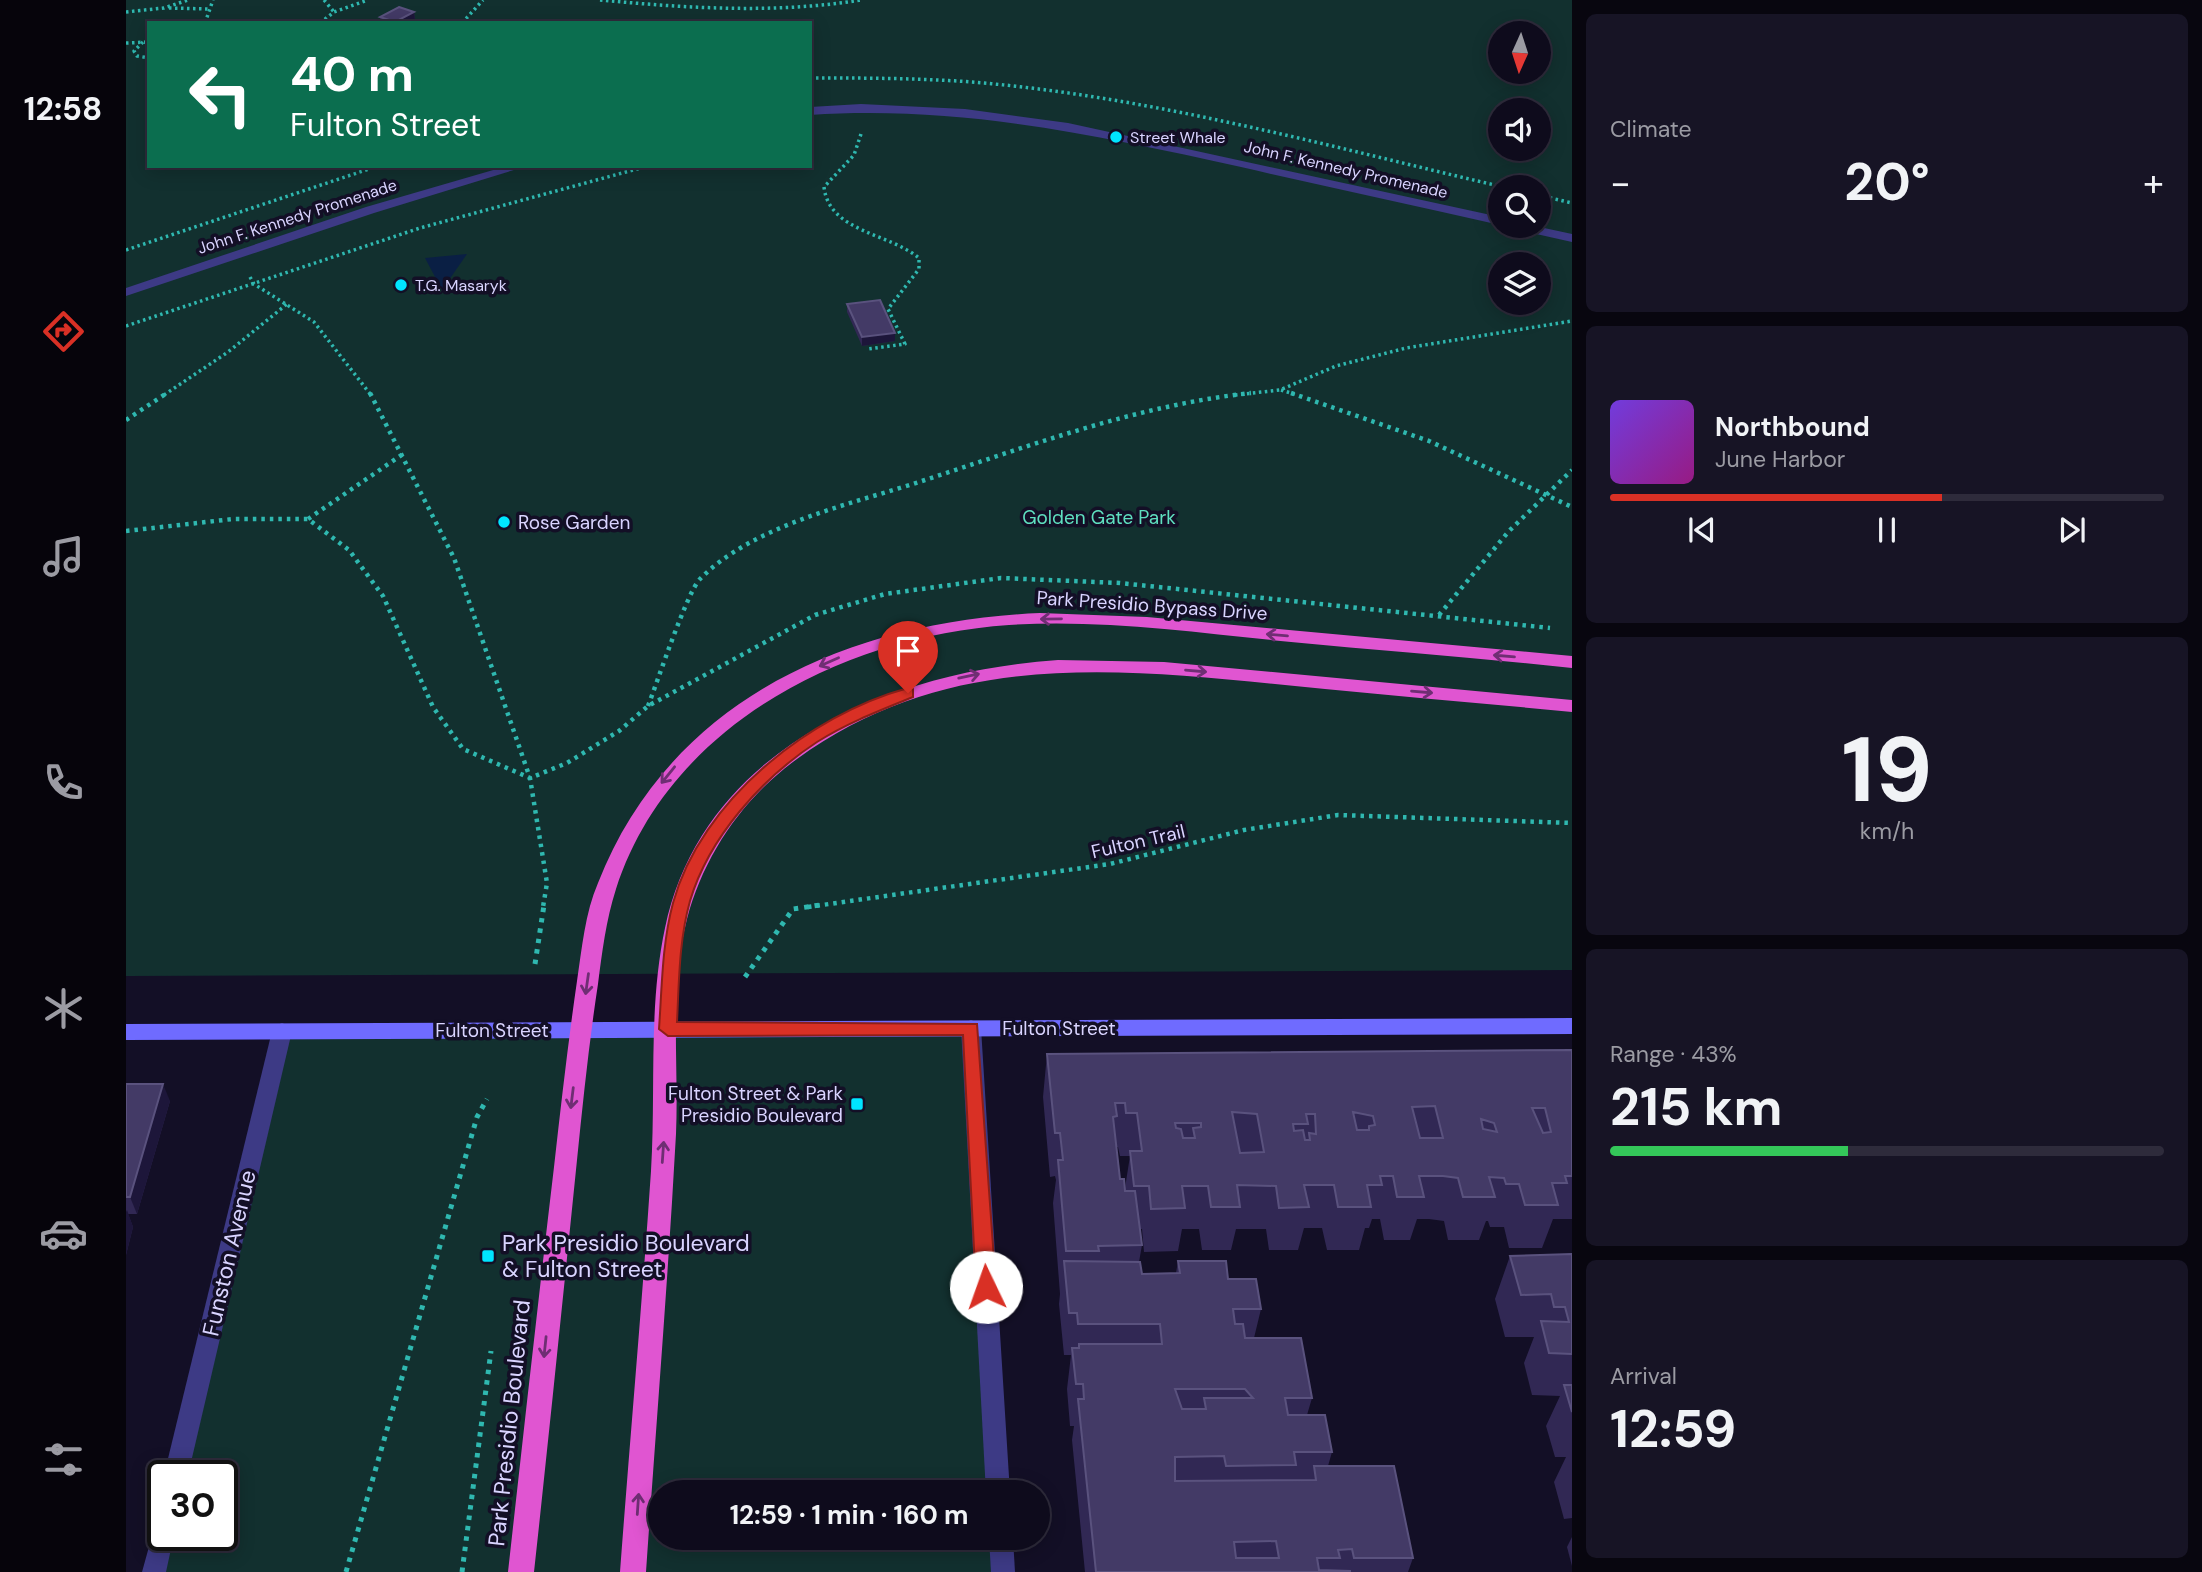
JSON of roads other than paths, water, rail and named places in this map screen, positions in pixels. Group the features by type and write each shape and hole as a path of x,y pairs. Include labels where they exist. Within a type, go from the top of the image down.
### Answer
{"highway":[{"name":"Park Presidio Bypass Drive","path":"581,1030 595,931 606,888 622,845 647,800 677,763 716,727 760,697 848,654 898,638 948,627 1006,620 1061,619 1572,662"},
{"path":"633,1572 664,1125 674,935 682,899 697,863 718,827 775,764 812,738 887,700 929,686 1020,668 1116,665 1572,706"},
{"name":"Park Presidio Boulevard","path":"521,1572 581,1030"}],"main road":[{"name":"Fulton Street","path":"126,1032 1572,1026"}],"street":[{"name":"John F. Kennedy Promenade","path":"812,111 862,108 978,114 1105,135 1488,218"},
{"name":"John F. Kennedy Promenade","path":"126,292 370,210 514,168"},
{"path":"1551,233 1572,238"},
{"path":"971,1028 997,1480"},
{"name":"Funston Avenue","path":"180,1460 282,1031"},
{"path":"1002,1550 1003,1572"},
{"path":"154,1572 159,1551"}],"water":[{"path":"467,254 442,290 425,258"}],"place":[{"name":"Street Whale","path":"1116,137"},
{"name":"T.G. Masaryk","path":"401,285"},
{"name":"Rose Garden","path":"504,522"},
{"name":"Fulton Street & Park Presidio Boulevard","path":"857,1104"},
{"name":"Park Presidio Boulevard & Fulton Street","path":"488,1256"}],"park label":[{"name":"Golden Gate Park","path":"1099,517"}]}
